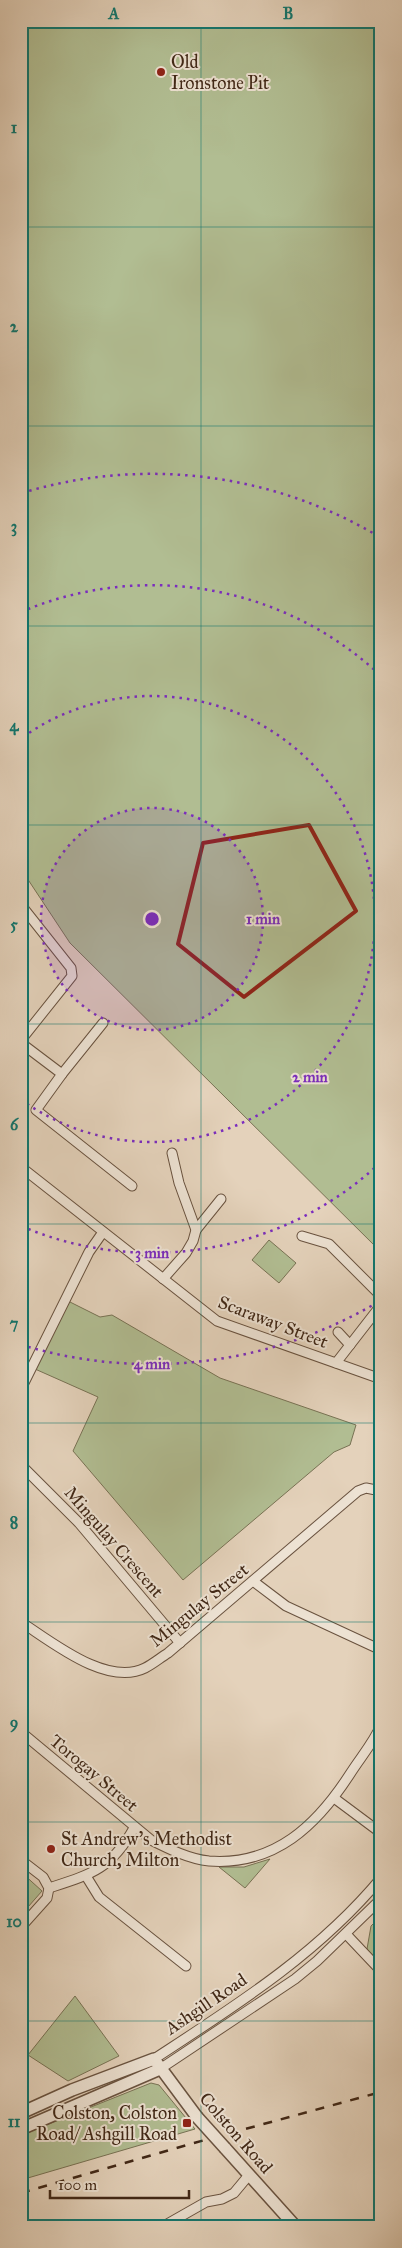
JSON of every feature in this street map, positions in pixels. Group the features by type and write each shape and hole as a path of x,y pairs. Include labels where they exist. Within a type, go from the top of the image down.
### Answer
{"street":[{"path":"21,905 71,968 72,976 21,1041 62,1074"},
{"path":"103,1023 36,1110 132,1186"},
{"path":"172,1153 178,1183 196,1230"},
{"name":"Scaraway Street","path":"21,1167 217,1321 381,1379"},
{"path":"163,1279 186,1253 193,1241 196,1230 220,1199"},
{"path":"21,1389 88,1252 102,1232"},
{"path":"302,1236 328,1244 381,1296"},
{"path":"336,1363 381,1305"},
{"path":"338,1332 350,1345"},
{"name":"Mingulay Crescent","path":"21,1465 79,1523 180,1643"},
{"name":"Mingulay Street","path":"21,1622 73,1656 100,1668 124,1673 144,1669 180,1643 358,1491 366,1488 381,1491"},
{"path":"253,1582 286,1606 381,1650"},
{"name":"Torogay Street","path":"21,1732 134,1828 151,1840 174,1851 208,1861 264,1855 287,1842 321,1814 334,1798 381,1725"},
{"path":"334,1798 381,1833"},
{"path":"49,1888 86,1876 115,1857 134,1828"},
{"path":"21,1860 43,1877 49,1888 47,1898 21,1927"},
{"path":"86,1876 99,1896 186,1966"},
{"name":"Ashgill Road","path":"21,2113 72,2090 157,2064 292,1965 337,1925 381,1878"},
{"name":"Ashgill Road","path":"21,2129 157,2064 277,1993 317,1961 381,1899"},
{"path":"346,1934 381,1971"},
{"name":"Colston Road","path":"157,2064 197,2117 296,2227"},
{"path":"162,2227 206,2202 222,2199 234,2193 249,2175"}],"highlighted area":[{"path":"309,825 356,911 244,997 178,944 203,843"}],"green space":[{"path":"21,21 381,21 381,1252 70,943 21,869"},
{"path":"269,1240 296,1263 279,1283 252,1260"},
{"path":"68,1301 100,1317 112,1315 220,1378 356,1425 350,1445 334,1452 183,1580 73,1451 98,1397 35,1369"},
{"path":"270,1859 245,1888 219,1867 244,1867"},
{"path":"21,1872 42,1891 21,1915"},
{"path":"381,1916 381,1942 374,1958 367,1949 371,1926"},
{"path":"75,1996 119,2056 68,2081 28,2055"},
{"path":"151,2083 159,2085 195,2129 21,2180 21,2135"}],"railway":[{"path":"21,2193 381,2092"}],"place":[{"name":"Old Ironstone Pit","path":"161,72"},
{"name":"St Andrew's Methodist Church, Milton","path":"51,1849"},
{"name":"Colston, Colston Road/ Ashgill Road","path":"187,2123"}]}
